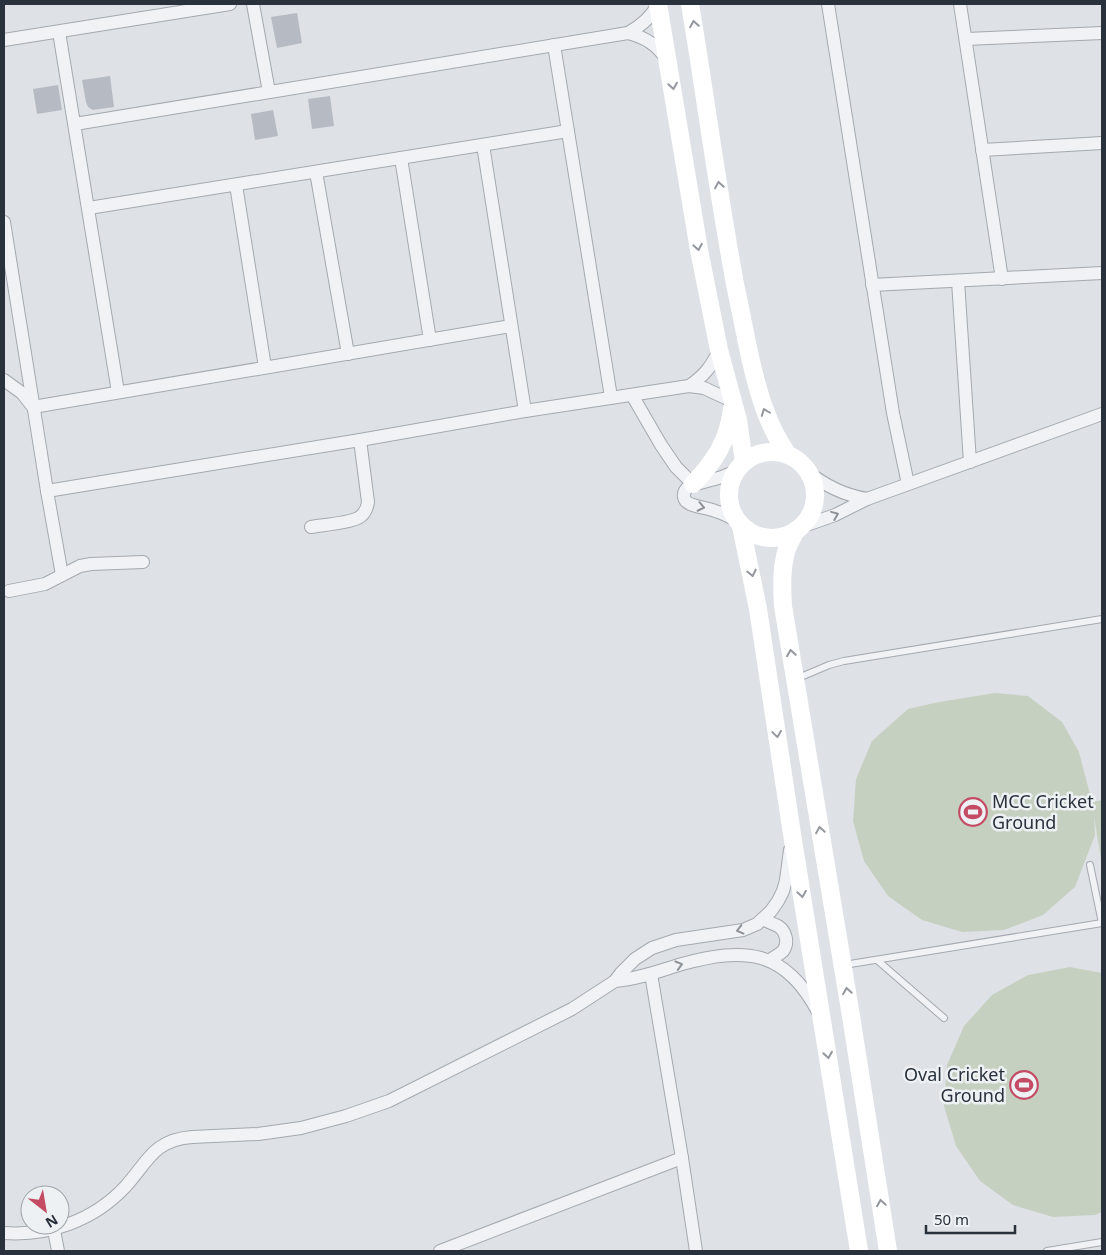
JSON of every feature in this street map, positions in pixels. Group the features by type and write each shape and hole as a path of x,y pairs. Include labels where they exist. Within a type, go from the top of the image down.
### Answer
{"street":[{"path":"4,40 230,4"},
{"path":"253,4 269,92"},
{"path":"628,34 643,24 658,4"},
{"path":"658,4 698,250 719,350 738,420 740,467 732,480 729,500 731,510 739,523 758,609 859,1251"},
{"path":"690,4 724,223 746,337 764,409 778,441 788,455 799,462 818,480 841,493 867,499"},
{"path":"828,4 893,413 908,484"},
{"path":"960,4 1002,279"},
{"path":"59,32 118,392"},
{"path":"966,40 1102,33"},
{"path":"75,124 628,34 636,35 652,43 669,63"},
{"path":"554,46 611,397"},
{"path":"89,208 568,132"},
{"path":"982,150 1102,143"},
{"path":"483,145 525,411"},
{"path":"401,158 430,340"},
{"path":"316,172 348,354"},
{"path":"236,185 266,368"},
{"path":"4,222 62,575"},
{"path":"872,285 1102,273"},
{"path":"958,281 970,462"},
{"path":"33,406 512,326"},
{"path":"689,386 708,371 719,350"},
{"path":"4,380 22,393 33,406"},
{"path":"47,491 525,411 689,386 704,388 732,401"},
{"path":"632,394 661,445 676,466 693,484"},
{"path":"732,401 730,420 725,438 717,455 706,471 686,489 684,496 688,503 713,510 739,523 754,534 768,538 782,536 835,515 867,499 1102,414"},
{"path":"311,527 353,520 365,512 368,502 360,440"},
{"path":"693,484 722,477 740,467 754,456 765,453 788,455"},
{"path":"807,471 813,485 814,500 810,514 798,529 787,549 783,568 783,606 888,1251"},
{"path":"9,591 41,585 74,568 85,565 143,562"},
{"path":"70,1224 98,1210 108,1202 127,1185 156,1150 173,1140 280,1131 324,1122 367,1109 410,1091 572,1009 615,981 620,973 635,959 652,948 676,940 743,930 763,919 775,906 783,891 792,834"},
{"path":"763,919 779,927 786,936 785,947 782,952 770,960"},
{"path":"615,981 633,979 683,964 730,955 770,960 798,983 813,1003 823,1025"},
{"path":"651,974 696,1251"},
{"path":"440,1251 682,1158"},
{"path":"4,1232 20,1233"},
{"path":"55,1235 58,1251"}],"lane":[{"path":"795,680 829,665 844,661 1102,619"},
{"path":"842,966 1102,923 1090,865"},
{"path":"877,960 944,1018"},
{"path":"1047,1251 1102,1242"}],"green space":[{"name":"MCC Cricket Ground","path":"995,693 1028,696 1062,722 1079,752 1092,802 1102,800 1102,866 1094,816 1095,835 1075,887 1043,915 1004,930 962,932 922,920 888,896 864,861 853,821 856,779 872,741 908,709"},
{"name":"Oval Cricket Ground","path":"1070,967 1102,973 1102,1212 1095,1215 1053,1217 1013,1205 980,1181 956,1146 944,1106 947,1065 964,1026 992,995 1028,975"}],"building":[{"path":"297,13 302,43 277,48 271,17"},
{"path":"110,76 114,107 93,110 88,107 82,80"},
{"path":"58,85 62,110 37,114 33,89"},
{"path":"330,96 334,126 312,129 308,99"},
{"path":"273,110 278,136 255,140 251,114"}],"place":[{"name":"MCC Cricket Ground","path":"973,812"},
{"name":"Oval Cricket Ground","path":"1024,1085"}]}
